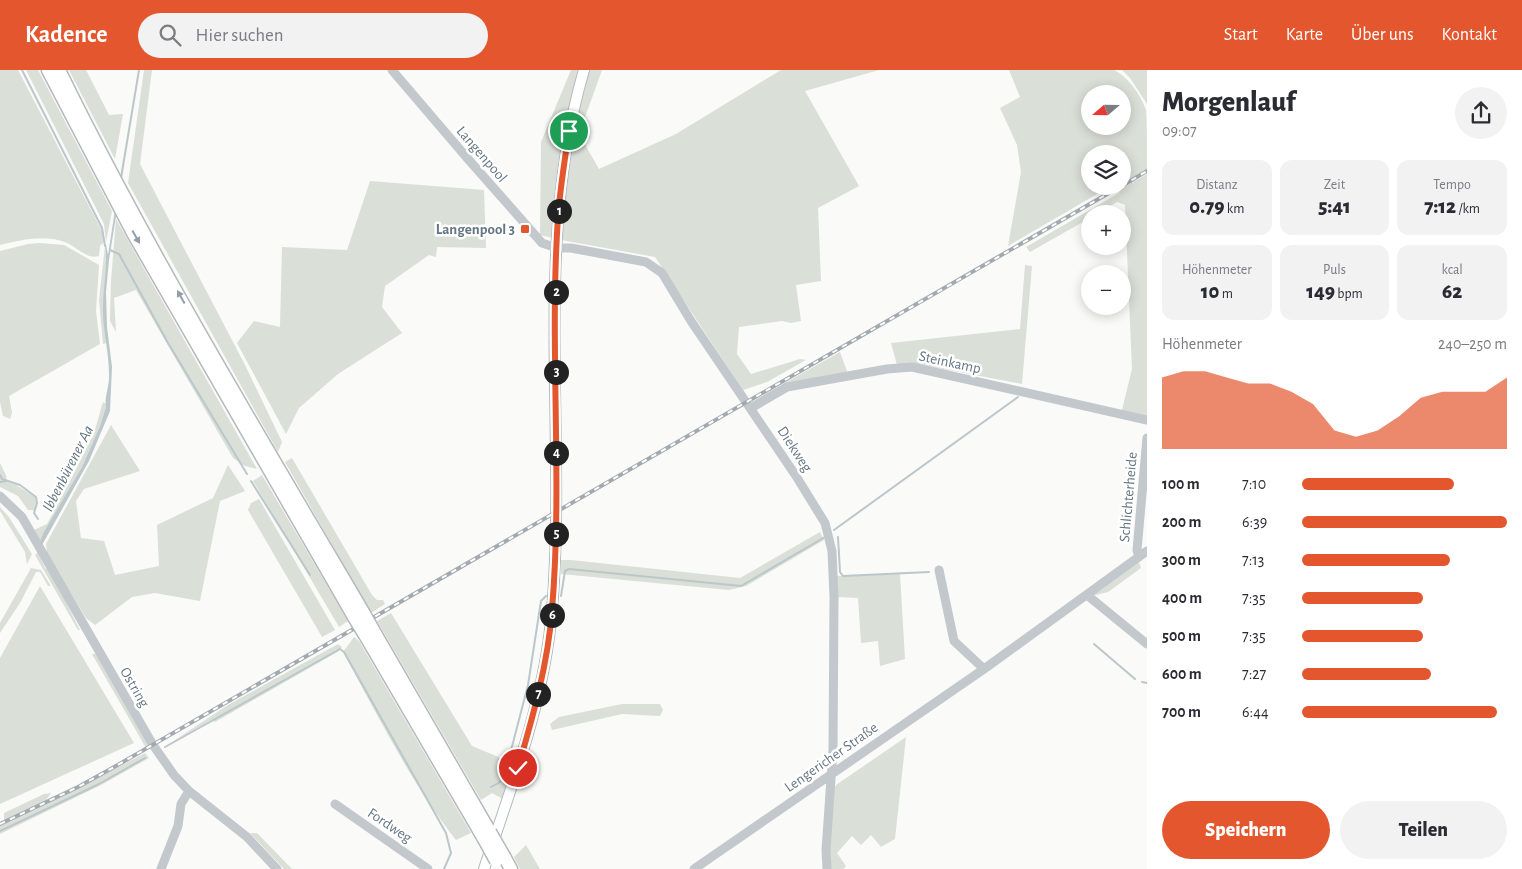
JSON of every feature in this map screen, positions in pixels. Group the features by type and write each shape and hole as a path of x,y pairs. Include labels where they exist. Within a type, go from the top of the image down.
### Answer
{"highway":[{"path":"48,70 143,250 368,631 487,836 500,862 511,869"},
{"path":"59,70 116,180 358,615"}],"main road":[{"path":"484,869 528,734 541,682 552,611 556,512 557,248 563,170 569,131 584,70"}],"street":[{"name":"Langenpool","path":"392,70 538,239 546,245 557,248"},
{"name":"Diekweg","path":"557,248 571,248 636,259 646,262 662,273 691,321 751,408 825,523 832,551 834,578 833,750 826,850 827,869"},
{"name":"Steinkamp","path":"751,408 787,387 912,367 1147,420"},
{"name":"Schlichterheide","path":"1143,554 1137,550 1147,438"},
{"name":"Ostring","path":"0,496 22,517 153,745 174,775 189,791 247,837 277,869"},
{"name":"Lengericher Straße","path":"694,869 984,669 1143,554"},
{"path":"939,570 954,641 984,669"},
{"path":"1087,596 1147,644"},
{"path":"161,869 178,826 182,800 189,791"},
{"name":"Fordweg","path":"335,804 428,869"}],"shaded area":[{"path":"0,70 18,70 103,233 103,243 100,246 99,256 90,256 59,240 42,238 0,245"},
{"path":"26,70 38,70 112,211 106,242 104,224"},
{"path":"69,70 86,70 109,115 123,114 115,159"},
{"path":"144,70 152,70 140,164 245,365 282,442 278,452 128,183"},
{"path":"571,70 578,70 568,111 561,153 553,238 540,235 541,142"},
{"path":"588,70 602,70 579,134 599,169 676,134 781,70 879,70 805,91 859,186 818,208 821,281 796,285 801,321 791,323 782,321 739,327 737,354 751,374 800,359 806,360 767,382 743,390 655,257 561,240 571,145"},
{"path":"1009,70 1114,70 1124,77 1133,87 1141,98 1146,110 1147,170 1131,179 1131,145 1081,145 1081,195 1096,195 1008,246 1021,172 1017,145 1000,108 1020,97"},
{"path":"1122,70 1147,70 1147,104 1130,78"},
{"path":"123,159 125,160 109,260 106,292 107,327 112,367 110,411 89,461 42,545 40,541 44,532 82,467 106,407 109,378 103,315 105,246 106,244 108,255"},
{"path":"1147,174 1147,417 1127,414 1122,410 1132,369 1130,315 1131,265 1128,265 1127,255 1131,255 1131,205 1117,202 1112,205 1098,205 1116,195 1131,195 1131,183"},
{"path":"370,181 484,190 486,248 437,247 436,257 429,255 385,286 382,307 402,333 338,374 299,408 286,434 237,343 254,321 280,327 282,247 347,250"},
{"path":"1081,215 1081,223 1030,252 1026,247"},
{"path":"116,219 257,469 245,466 233,458 136,290 114,298 116,332 110,321"},
{"path":"39,243 64,245 99,265 96,311 100,344 9,396 12,413 10,419 3,416 0,402 0,251"},
{"path":"105,246 104,318 107,343 103,344 99,300"},
{"path":"1025,265 1032,266 1022,384 917,364 897,365 891,343 1020,329"},
{"path":"840,352 848,374 787,384 752,404 751,402"},
{"path":"103,402 106,404 106,407 100,426 82,467 40,541 34,530 47,524 94,433"},
{"path":"111,425 140,471 84,489 76,501 81,538 104,541 115,575 159,566 157,525 213,498 228,465 245,491 220,501 200,601 155,593 132,597 95,625 86,618 47,554 46,544"},
{"path":"292,458 372,595 377,600 383,600 385,604 371,613 285,462"},
{"path":"0,463 7,482 16,485 35,497 34,510 28,510 18,496 0,487"},
{"path":"262,475 348,621 339,627 253,481"},
{"path":"259,499 335,630 322,637 248,510 251,503"},
{"path":"0,507 9,517 32,554 27,564 25,552 0,511"},
{"path":"820,532 824,540 746,586 729,590 561,574 561,560 571,560 740,578"},
{"path":"38,552 45,568 50,571 80,630 78,630 35,555"},
{"path":"1139,562 1141,568 1108,592 1092,596"},
{"path":"31,568 41,570 51,586 48,586 40,572 36,572 20,603 0,633 0,623"},
{"path":"900,574 905,659 880,666 878,641 861,643 858,598 836,597 836,576"},
{"path":"40,586 134,743 0,804 0,658"},
{"path":"391,613 472,746 513,763 503,799 492,793 481,800 377,621"},
{"path":"354,637 359,641 471,833 456,840 424,796 382,725 343,652"},
{"path":"338,644 342,647 339,651 215,722 211,720 172,742 228,705"},
{"path":"92,654 96,654 149,746 146,748"},
{"path":"622,704 660,704 663,710 660,716 622,714 552,730 550,724 559,717"},
{"path":"906,737 895,839 881,847 871,835 861,845 852,836 837,853 846,866 843,869 829,869 833,792 836,785"},
{"path":"145,753 149,758 101,785 0,834 0,825 75,790"},
{"path":"51,793 46,800 4,820 4,813 44,794"},
{"path":"250,833 257,833 292,869 284,869"},
{"path":"526,845 540,869 520,869 514,857"}],"waterway":[{"path":"22,70 102,228 105,246"},
{"name":"Ibbenbürener Aa","path":"124,160 139,70"},
{"path":"110,250 119,254 168,343 247,474"},
{"path":"834,530 1018,397"},
{"path":"0,475 2,479 20,485 36,497 37,503 34,513 38,519"},
{"path":"0,482 7,481"},
{"path":"251,481 310,575"},
{"path":"561,596 565,571 569,569 741,586 825,537"},
{"path":"838,537 840,572 843,576 929,572"},
{"path":"508,762 528,685 541,601 546,596"},
{"path":"1094,644 1135,679"},
{"path":"165,747 340,649 344,652 446,833 451,853 444,869"},
{"path":"1142,682 1147,683"},
{"path":"0,831 99,784 145,758"},
{"path":"491,787 500,782 505,770"}],"railway":[{"path":"1131,181 1147,171"},
{"path":"0,824 78,787 116,766 1105,195"}],"place":[{"name":"Langenpool 3","path":"525,229"}],"route":[{"path":"518,768 541,682 552,611 556,551 556,284 558,216 569,131"}]}
